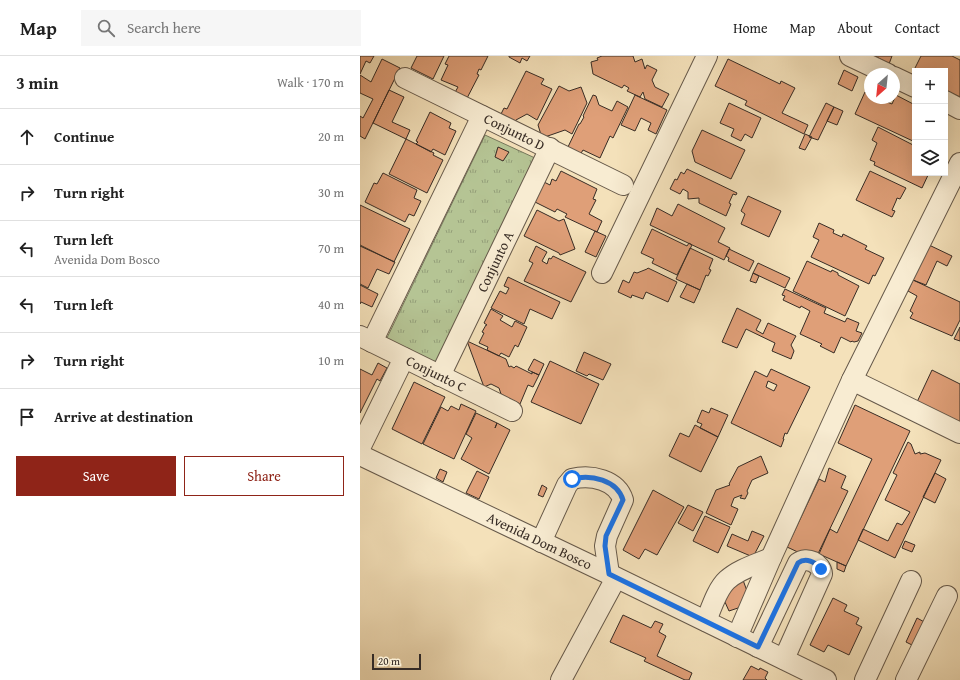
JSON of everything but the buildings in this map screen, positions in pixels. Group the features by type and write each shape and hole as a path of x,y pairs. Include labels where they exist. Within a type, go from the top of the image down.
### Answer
{"street":[{"path":"602,273 707,56"},
{"path":"850,56 875,68"},
{"name":"Conjunto D","path":"405,78 623,185"},
{"path":"900,80 912,86"},
{"path":"948,103 960,109"},
{"path":"366,339 482,116"},
{"name":"Conjunto A","path":"440,376 550,148"},
{"path":"737,637 771,558 852,380 960,164"},
{"name":"Conjunto C","path":"366,339 512,411"},
{"path":"360,448 404,358"},
{"path":"852,380 960,433"},
{"name":"Avenida Dom Bosco","path":"360,455 826,680"},
{"path":"541,542 567,485 572,479 588,477 606,481 616,488 621,494 623,500 606,536 605,546 612,576 561,680"},
{"path":"706,622 717,595 726,580 741,571 771,558"},
{"path":"758,647 798,563 802,560 808,560 818,565 822,574 784,659"},
{"path":"865,680 911,581"},
{"path":"906,680 947,596"}],"green space":[{"path":"485,135 535,158 435,366 385,342"}],"route":[{"path":"572,479 578,477 588,477 606,481 616,488 621,494 623,500 620,510 606,536 605,546 609,574 758,647 798,563 802,560 808,560 818,565 821,569"}]}
